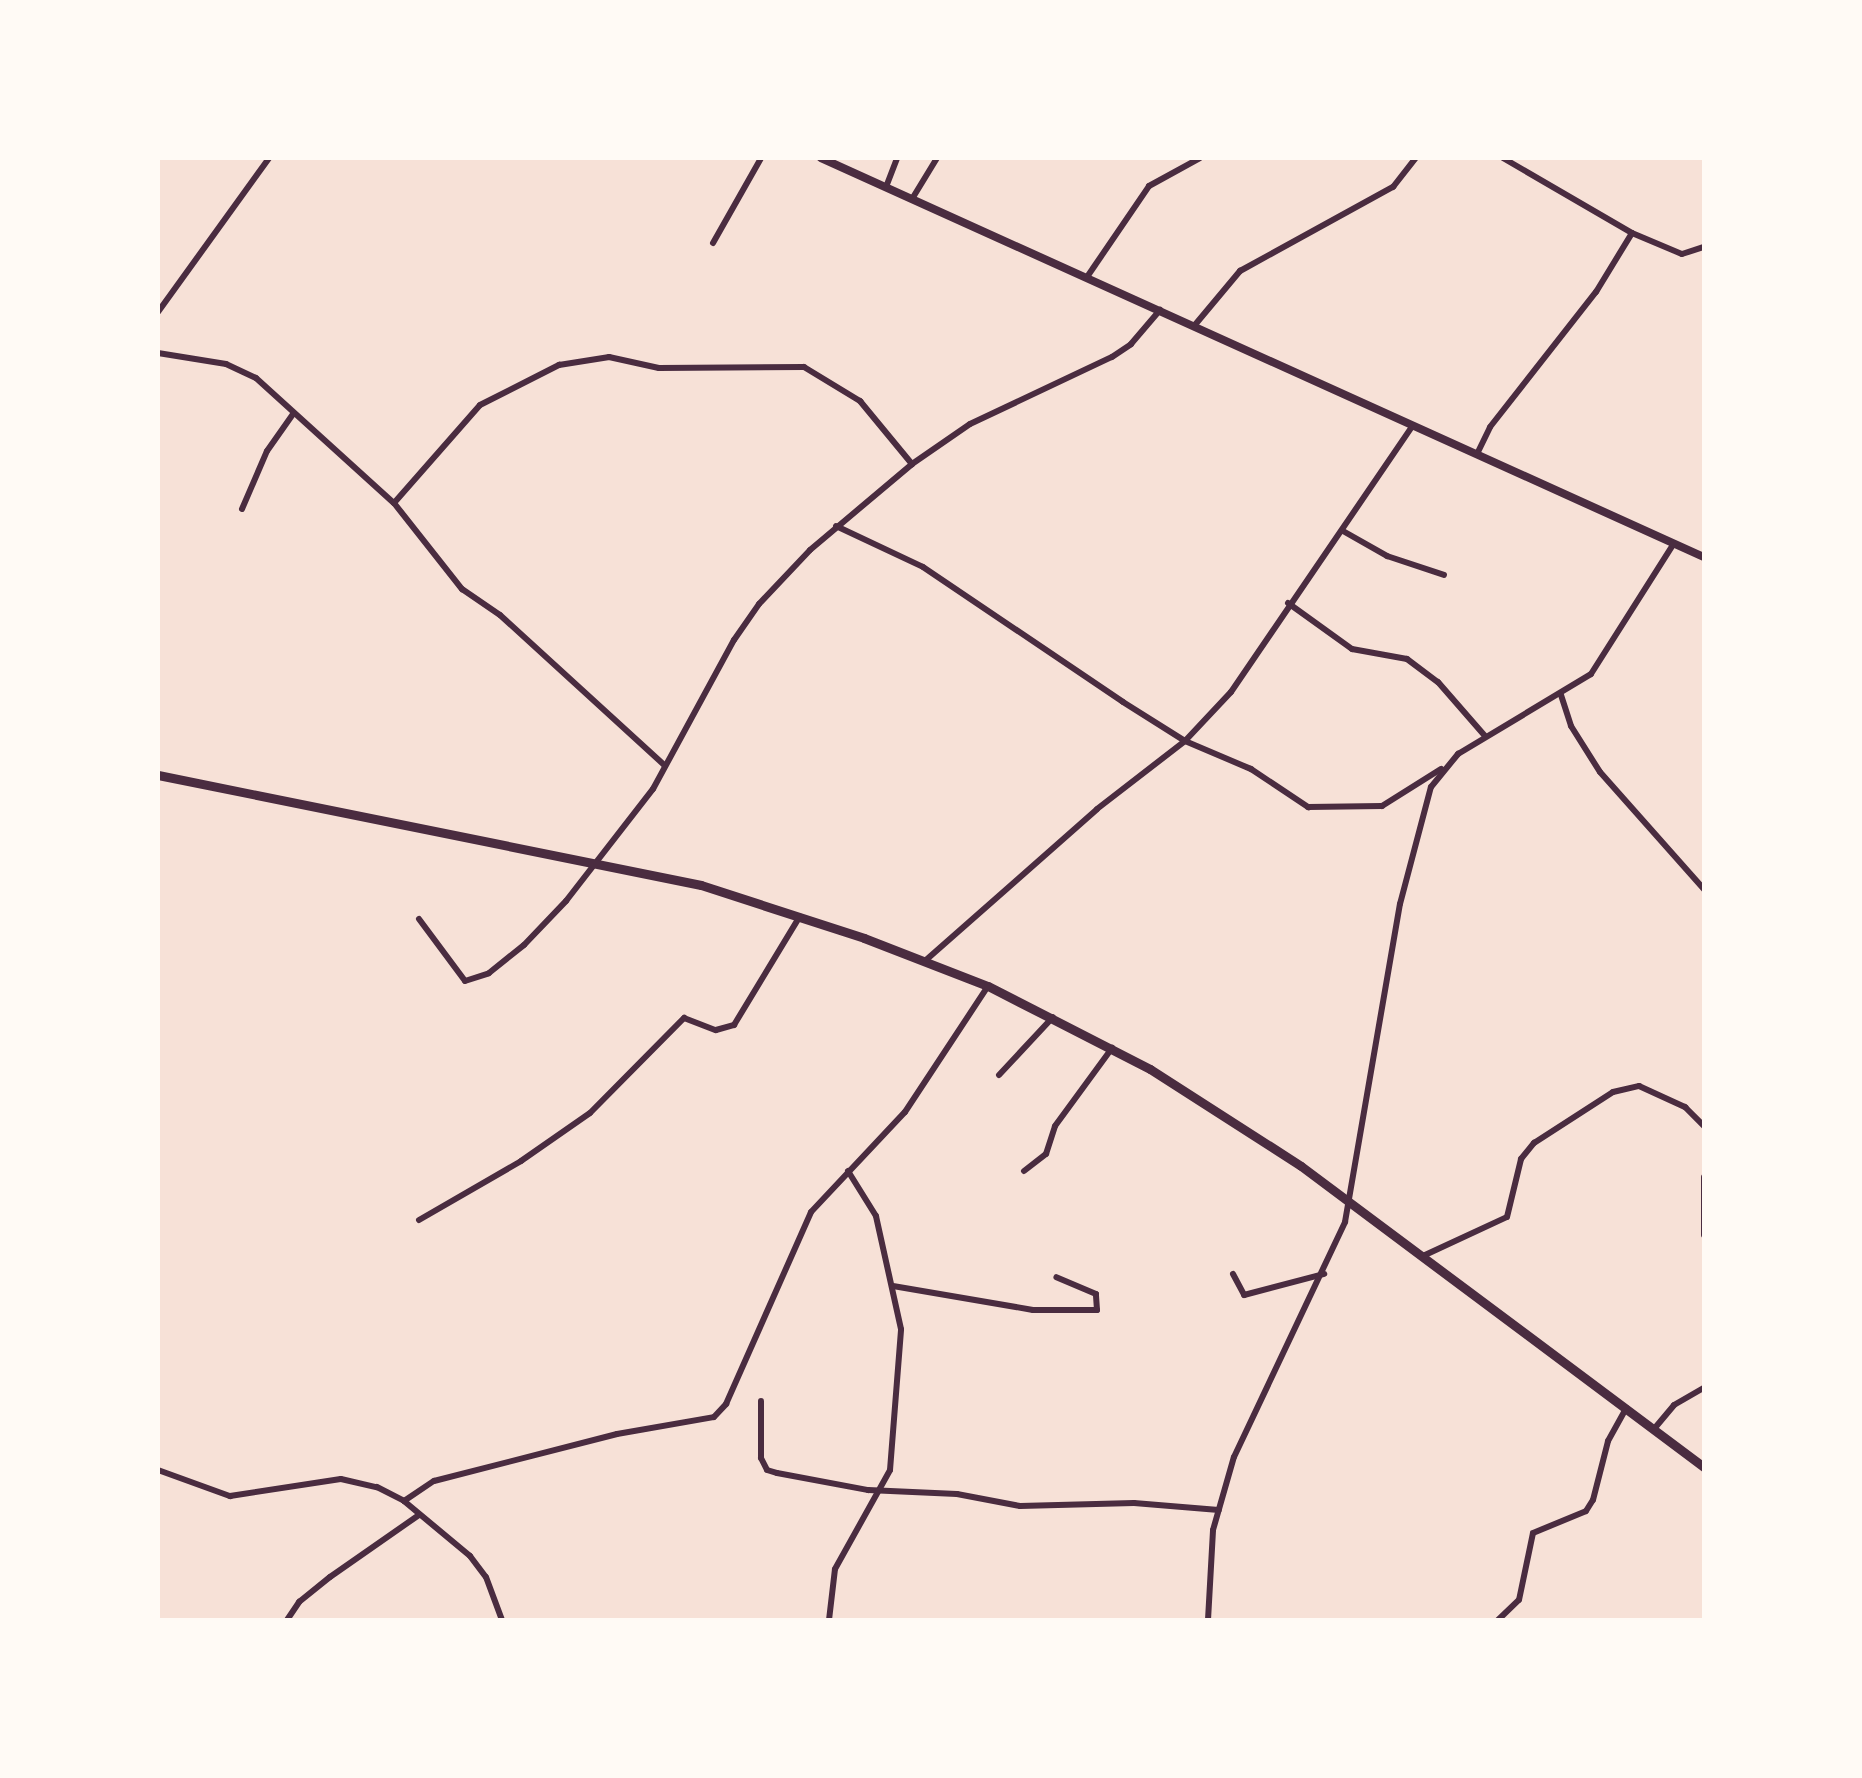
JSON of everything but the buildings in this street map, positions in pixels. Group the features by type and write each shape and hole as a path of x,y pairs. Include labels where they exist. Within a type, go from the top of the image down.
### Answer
{"main road":[{"path":"821,158 1704,557"},
{"path":"158,775 598,861 701,885 926,960 988,986 1112,1048 1228,1117 1425,1255 1704,1467"}],"street":[{"path":"158,312 269,158"},
{"path":"713,243 761,158"},
{"path":"886,187 897,158"},
{"path":"912,199 937,158"},
{"path":"1087,277 1149,186 1200,158"},
{"path":"1194,326 1240,271 1393,187 1416,158"},
{"path":"1503,158 1632,233 1682,254 1695,254 1704,247"},
{"path":"1477,454 1490,427 1596,292 1632,233"},
{"path":"419,919 457,974 472,981 532,937 598,861 653,789 710,678 759,604 836,526 912,464 970,424 1112,357 1131,344 1160,310"},
{"path":"158,353 236,367 256,378 394,503 462,589 500,615 664,765"},
{"path":"394,503 480,405 559,365 609,357 659,368 804,367 860,401 912,464"},
{"path":"242,509 267,451 293,414"},
{"path":"926,960 1097,809 1185,741 1231,692 1288,603 1343,531 1413,425"},
{"path":"836,526 953,586 1053,658 1185,741 1251,769 1313,808 1382,806 1445,767 1485,736 1561,695 1591,674 1674,543"},
{"path":"1343,531 1387,556 1444,575"},
{"path":"1288,603 1352,649 1407,659 1438,682 1485,736"},
{"path":"1561,695 1571,726 1600,772 1704,889"},
{"path":"1208,1620 1219,1510 1234,1457 1339,1243 1417,827 1445,767"},
{"path":"419,1220 521,1161 590,1113 684,1018 724,1031 734,1025 800,916"},
{"path":"404,1501 434,1481 606,1437 714,1417 732,1392 811,1212 905,1112 988,986"},
{"path":"999,1075 1053,1017"},
{"path":"1024,1171 1046,1154 1055,1126 1112,1048"},
{"path":"1425,1255 1507,1217 1521,1159 1534,1143 1613,1092 1639,1086 1685,1107 1704,1126"},
{"path":"829,1620 831,1586 844,1545 884,1487 895,1423 901,1329 876,1216 848,1171"},
{"path":"1704,1177 1704,1235"},
{"path":"1233,1274 1244,1295 1324,1274"},
{"path":"893,1286 1033,1310 1097,1310 1096,1294 1056,1277"},
{"path":"1654,1429 1674,1405 1704,1388"},
{"path":"761,1401 761,1458 767,1470 868,1490 884,1487 1020,1506 1134,1503 1219,1510"},
{"path":"1498,1620 1519,1600 1533,1533 1586,1511 1593,1500 1608,1441 1626,1408"},
{"path":"158,1470 230,1496 341,1479 377,1487 404,1501 470,1556 486,1577 502,1620"},
{"path":"287,1620 330,1577 419,1515"}]}
